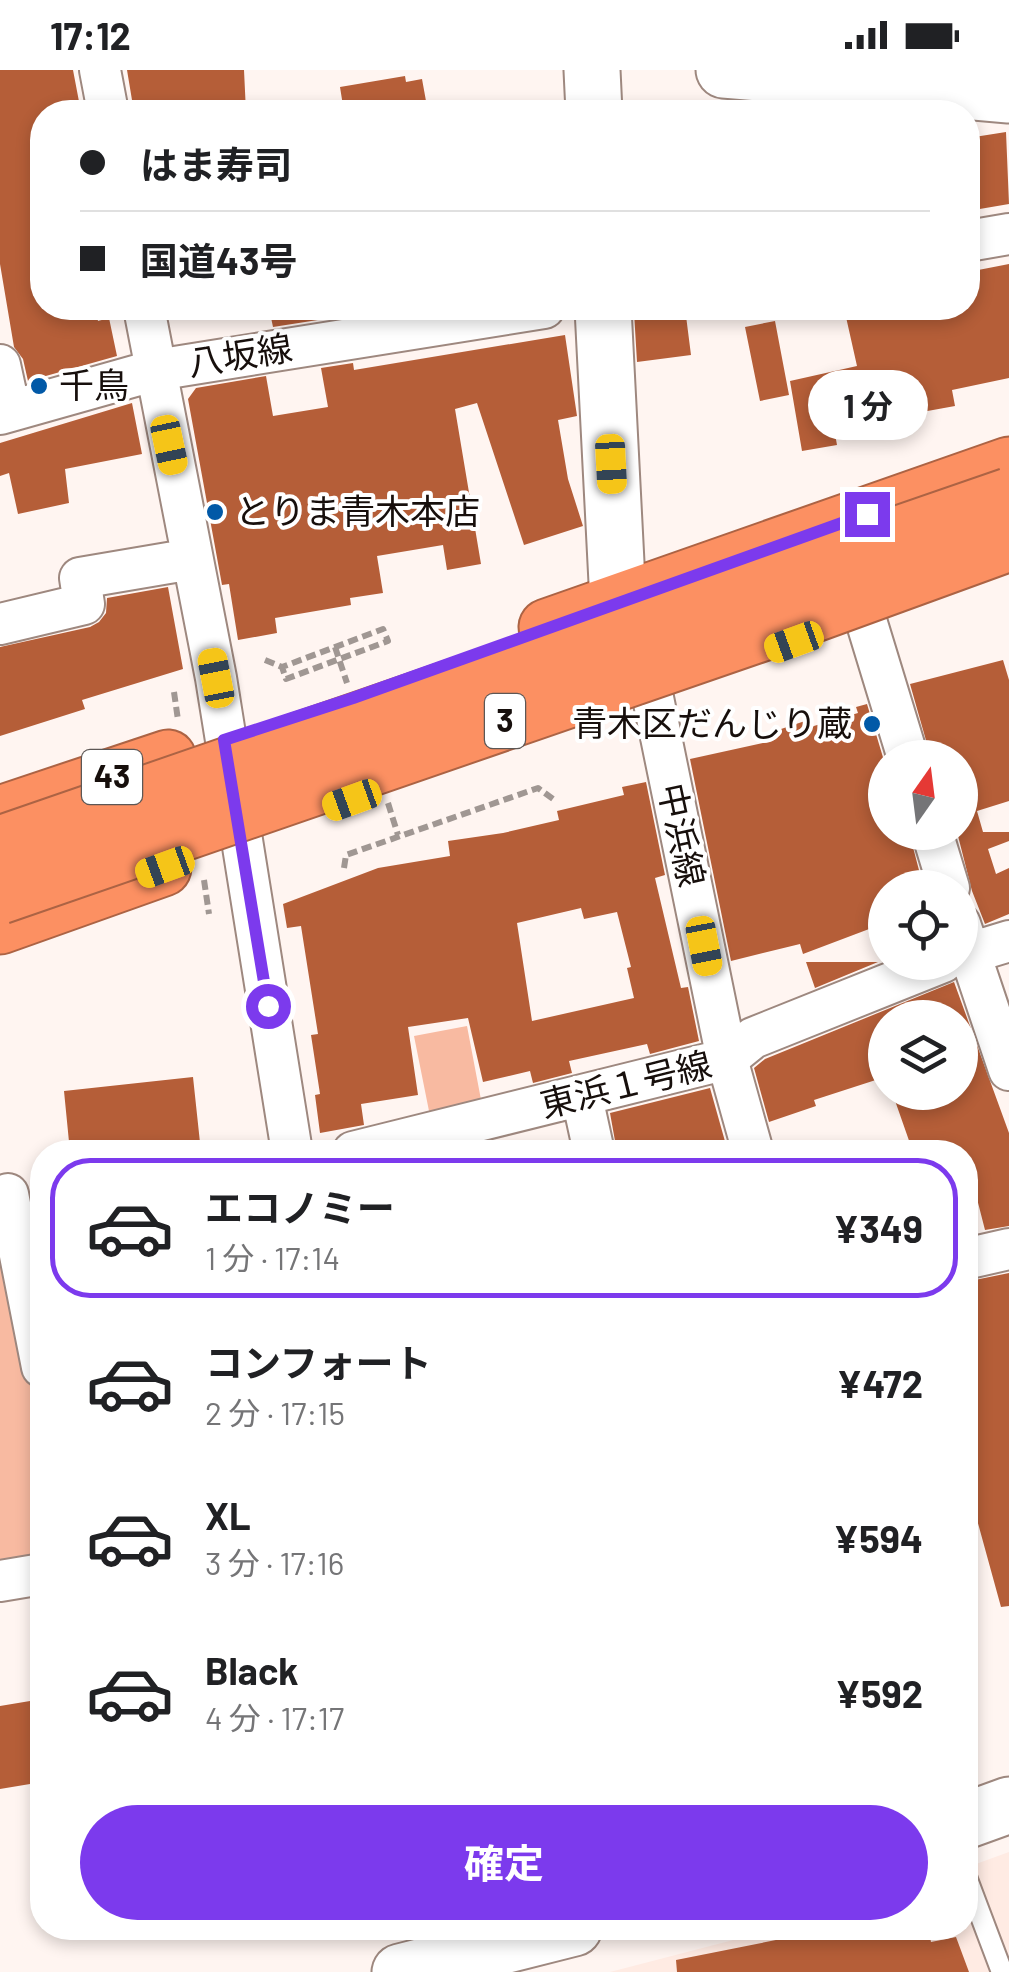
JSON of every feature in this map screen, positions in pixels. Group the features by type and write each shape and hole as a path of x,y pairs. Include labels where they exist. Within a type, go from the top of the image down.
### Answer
{"highway":[{"name":"43","path":"0,814 353,698 1009,465"},
{"name":"3","path":"0,844 1009,496"},
{"name":"3","path":"0,896 1009,544"},
{"path":"0,926 1009,566"}],"street":[{"path":"100,70 106,100"},
{"path":"592,70 593,100"},
{"path":"724,70 874,76 1009,95"},
{"path":"980,239 1009,234"},
{"path":"146,320 216,678 290,1140"},
{"name":"八坂線","path":"5,413 156,370 469,320"},
{"path":"604,320 618,602"},
{"path":"0,364 5,413"},
{"path":"0,624 84,604 80,578 192,559"},
{"path":"864,617 902,740"},
{"name":"中浜線","path":"652,693 727,1060 750,1140"},
{"name":"東浜１号線","path":"978,946 1009,941"},
{"name":"東浜１号線","path":"403,1140 727,1060 753,1038 887,980"},
{"path":"971,980 1009,1070"},
{"path":"582,1097 591,1140"},
{"path":"17,1193 30,1283"},
{"path":"978,1256 1009,1249"},
{"path":"0,1582 30,1576"},
{"path":"978,1817 1009,1805"},
{"path":"400,1972 527,1940"}],"lane":[{"path":"978,1908 1002,1972"}],"path":[{"path":"265,660 282,666 383,629 388,641 286,679 282,666"},
{"path":"344,868 346,854 538,788 553,799"}],"shaded area":[{"path":"467,1026 482,1105 430,1116 414,1036"},
{"path":"0,1228 4,1231 30,1367 30,1564 0,1569"},
{"path":"1009,1852 1009,1972 610,1972 733,1940 978,1940 978,1863"}],"building":[{"path":"0,70 73,70 79,100 30,100 30,320 109,320 117,356 28,381 23,359 14,347 0,264"},
{"path":"127,70 244,70 245,100 132,100"},
{"path":"405,76 406,82 422,79 426,100 342,100 340,87"},
{"path":"1006,132 1009,204 980,209 980,136"},
{"path":"1009,264 1009,378 952,390 955,406 834,428 837,445 802,451 790,381 857,366 847,320 980,320 980,270"},
{"path":"272,320 318,320 273,327"},
{"path":"634,320 687,320 691,355 637,362"},
{"path":"775,321 789,395 760,401 745,327"},
{"path":"565,335 577,416 558,420 568,479 583,526 524,545 477,403 455,409 481,564 447,570 443,545 377,556 383,593 350,598 351,605 275,618 277,633 238,640 229,584 222,585 188,399 196,388 266,376 273,416 328,407 321,368 353,363 354,370"},
{"path":"132,403 142,454 65,469 69,503 18,514 9,473 0,476 0,443"},
{"path":"168,587 183,669 82,700 85,709 0,736 0,647 90,627 106,613 107,598"},
{"path":"1003,660 1009,680 1009,801 978,811 978,740 926,740 910,684"},
{"path":"867,704 878,740 868,740 868,850 914,850 919,870 868,870 868,929 803,954 800,944 731,961 690,759 772,741 769,733 805,721 807,728 858,713 856,707"},
{"path":"646,782 665,875 655,878 681,988 688,987 699,1041 650,1054 647,1044 569,1061 572,1073 533,1083 530,1071 483,1082 468,1018 408,1027 418,1095 361,1104 364,1125 320,1133 315,1095 320,1094 311,1035 318,1034 301,926 287,928 283,904 378,868 450,856 448,841 559,820 557,811 624,795 622,787","holes":["581,908 584,919 617,912 631,967 627,968 634,998 532,1021 517,923"]},
{"path":"978,814 983,832 1009,832 1009,841 988,849 996,874 1009,868 1009,914 985,924 978,906 978,870 967,870 962,850 978,850"},
{"path":"806,962 868,962 868,966 815,988"},
{"path":"954,982 961,1000 910,1000"},
{"path":"868,1017 868,1083 814,1100 816,1106 769,1122 754,1068 765,1059"},
{"path":"978,1048 1009,1133 1009,1226 985,1230 978,1203 978,1140 909,1140 898,1110 978,1110"},
{"path":"193,1077 200,1140 69,1140 64,1091"},
{"path":"710,1088 725,1140 615,1140 610,1113"},
{"path":"1009,1273 1009,1606 1001,1607 978,1523 978,1279"},
{"path":"30,1701 30,1784 0,1789 0,1706"},
{"path":"776,1940 957,1940 969,1972 677,1972 676,1960"}],"place":[{"name":"千鳥","path":"39,386"},
{"name":"とりま青木本店","path":"215,512"},
{"name":"青木区だんじり蔵","path":"872,724"}],"route":[{"path":"268,1006 224,740 353,698 867,514"}]}
